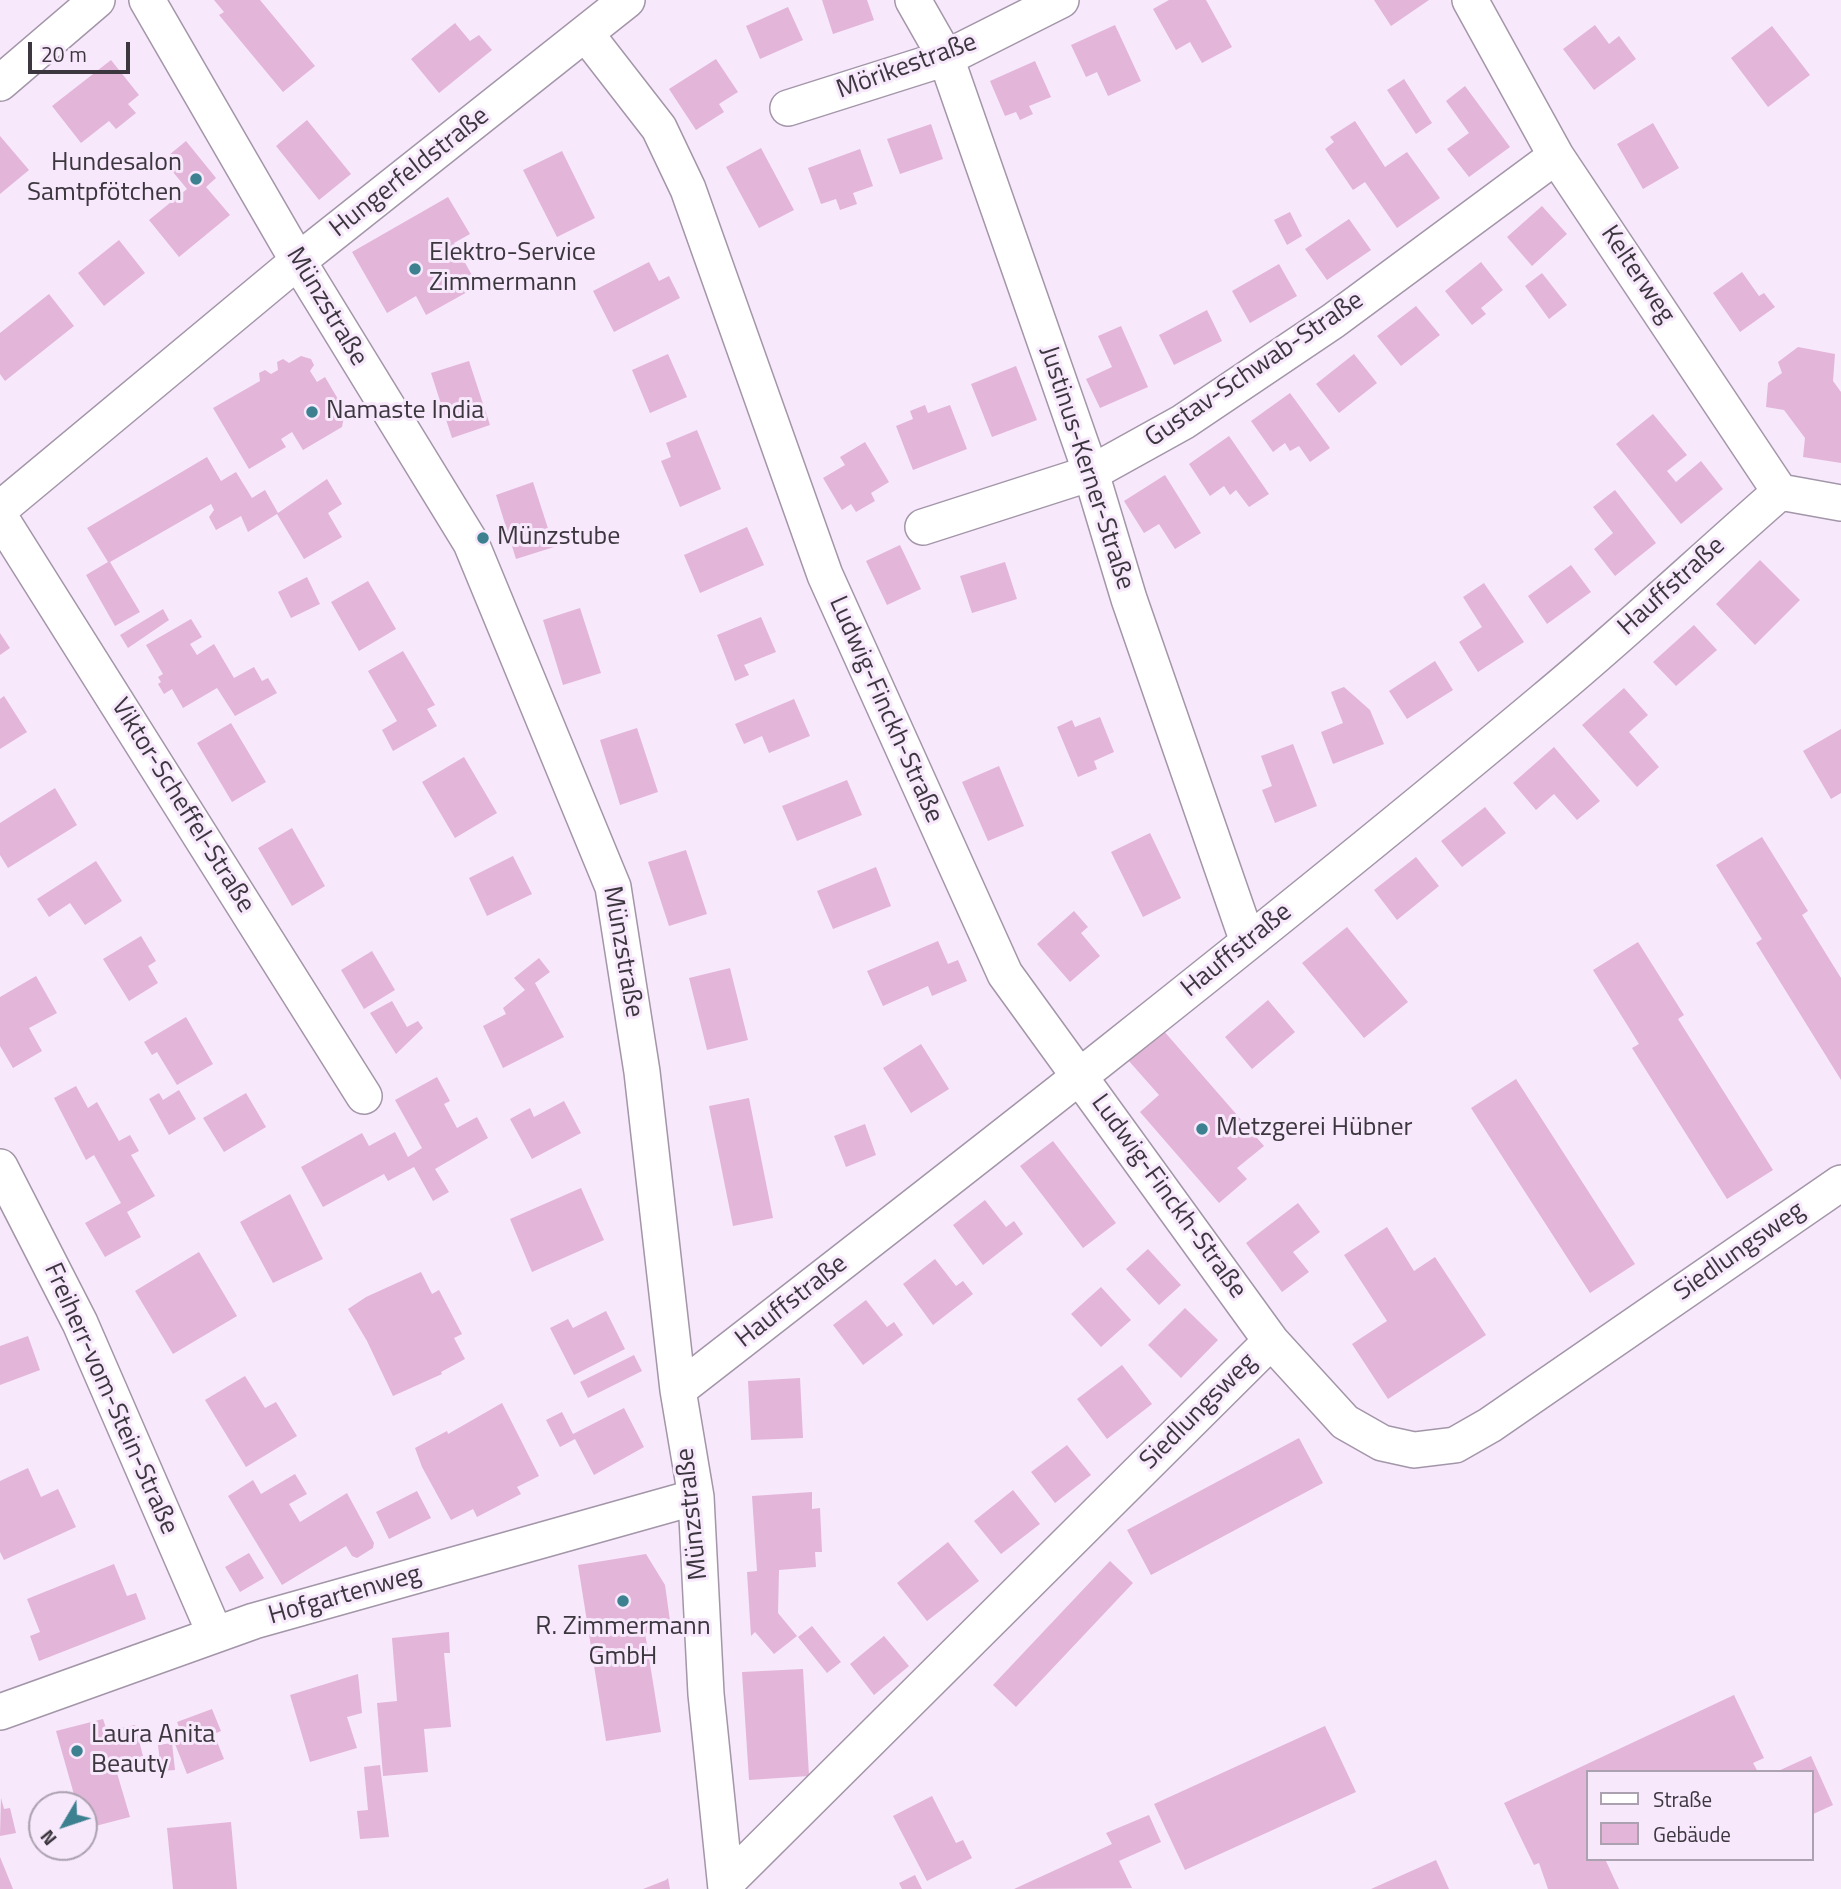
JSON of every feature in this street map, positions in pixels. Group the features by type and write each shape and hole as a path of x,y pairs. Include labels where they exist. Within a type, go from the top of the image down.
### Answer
{"street":[{"path":"0,83 97,0"},
{"name":"Münzstraße","path":"147,0 298,261 471,543 613,887 642,1072 678,1390 695,1497 706,1694 726,1886"},
{"name":"Hungerfeldstraße","path":"0,509 298,261 627,0"},
{"name":"Justinus-Kerner-Straße","path":"913,0 946,58 1091,473 1129,599 1248,942"},
{"name":"Mörikestraße","path":"788,108 946,58 1061,0"},
{"name":"Kelterweg","path":"1470,0 1556,156 1780,492"},
{"name":"Ludwig-Finckh-Straße","path":"586,34 659,128 688,189 825,575 1005,974 1082,1076 1271,1341"},
{"name":"Gustav-Schwab-Straße","path":"923,527 1091,473 1184,422 1321,329 1556,156"},
{"path":"1780,492 1841,503"},
{"name":"Hauffstraße","path":"678,1390 1082,1076 1248,942 1546,699 1780,492"},
{"name":"Viktor-Scheffel-Straße","path":"0,517 364,1097"},
{"name":"Freiherr-vom-Stein-Straße","path":"4,1183 80,1323 215,1634"},
{"name":"Siedlungsweg","path":"726,1886 1271,1341 1345,1422 1382,1443 1414,1450 1455,1445 1490,1425 1841,1183"},
{"name":"Hofgartenweg","path":"0,1712 215,1634 695,1497"}],"building":[{"path":"214,0 260,0 315,66 283,92 219,15 224,12"},
{"path":"822,0 867,0 874,20 833,34"},
{"path":"1169,0 1206,0 1232,47 1202,63 1190,42 1176,50 1153,9"},
{"path":"1374,0 1429,0 1391,26"},
{"path":"788,7 803,40 760,59 746,26"},
{"path":"455,23 470,41 479,35 492,50 439,93 411,59"},
{"path":"1115,25 1141,81 1108,96 1097,72 1086,77 1071,45"},
{"path":"1595,25 1609,44 1619,36 1636,59 1594,90 1563,49"},
{"path":"1772,26 1810,75 1768,107 1731,58"},
{"path":"716,59 738,92 719,104 724,112 696,130 669,89"},
{"path":"111,60 139,95 128,104 136,113 116,129 109,121 81,143 52,106"},
{"path":"1035,61 1051,97 1029,106 1033,114 1020,120 1016,112 1005,116 990,81"},
{"path":"1404,79 1432,123 1416,134 1387,90"},
{"path":"1465,86 1510,147 1469,177 1447,149 1469,133 1446,101"},
{"path":"307,120 351,174 319,200 276,146"},
{"path":"1355,121 1385,167 1407,152 1440,198 1397,228 1365,182 1353,190 1325,149 1334,142 1330,137"},
{"path":"1653,123 1679,168 1643,189 1617,144"},
{"path":"931,124 943,159 900,174 887,139"},
{"path":"0,136 29,170 0,194"},
{"path":"186,141 216,178 206,187 230,215 179,257 149,220 187,189 163,160"},
{"path":"761,148 794,210 759,228 726,167"},
{"path":"860,149 873,186 853,193 857,204 840,210 836,199 821,204 808,168"},
{"path":"562,151 595,218 557,237 523,170"},
{"name":"Elektro-Service Zimmermann","path":"448,197 470,234 454,243 478,286 426,315 416,296 387,313 352,252"},
{"path":"1542,206 1567,234 1532,266 1507,237"},
{"path":"1290,212 1302,236 1287,245 1274,220"},
{"path":"1349,219 1371,250 1327,280 1305,249"},
{"path":"119,240 145,273 104,306 78,273"},
{"path":"649,262 659,281 669,276 680,298 614,332 593,291"},
{"path":"1481,262 1503,290 1481,308 1486,314 1472,325 1445,291"},
{"path":"1279,264 1297,296 1250,323 1232,291"},
{"path":"1742,272 1759,296 1764,293 1775,307 1740,332 1713,293"},
{"path":"1542,273 1567,305 1549,319 1525,286"},
{"path":"49,294 74,326 5,381 0,374 0,333"},
{"path":"1416,306 1440,335 1401,366 1377,336"},
{"path":"1207,310 1222,341 1174,365 1159,335"},
{"path":"1121,326 1148,387 1100,408 1086,379 1112,367 1098,336"},
{"path":"1798,347 1835,354 1833,381 1841,392 1841,463 1803,457 1805,438 1784,410 1766,407 1768,383 1782,373 1778,362"},
{"path":"668,354 687,397 650,413 632,370"},
{"path":"1354,354 1377,383 1339,413 1316,384"},
{"path":"301,356 311,359 314,365 310,371 317,382 325,377 345,411 342,427 303,450 292,432 281,439 286,447 249,469 213,408 260,381 259,373 265,370 271,374 278,370 277,362 283,359 289,363"},
{"path":"469,361 490,425 452,438 431,373"},
{"path":"1016,366 1037,420 992,437 971,384"},
{"path":"1290,393 1330,448 1310,462 1299,446 1290,451 1285,443 1273,452 1251,421"},
{"path":"925,405 928,413 950,405 967,449 913,470 896,426 913,419 910,411"},
{"path":"1653,414 1687,455 1667,471 1676,482 1701,461 1723,489 1681,524 1616,444"},
{"path":"697,430 721,489 680,507 661,461 671,457 666,443"},
{"path":"1229,436 1269,494 1249,507 1236,490 1230,495 1224,486 1210,496 1189,464"},
{"path":"865,442 889,482 871,493 875,501 856,512 851,504 842,510 823,478 845,465 840,457"},
{"path":"207,457 221,481 236,472 252,498 265,490 278,513 327,479 342,504 328,513 342,537 304,559 277,514 248,532 241,516 216,530 209,517 214,510 211,504 110,562 140,612 115,626 86,575 108,562 87,528"},
{"path":"1165,475 1201,533 1175,549 1159,524 1144,533 1124,501"},
{"path":"533,482 554,547 516,559 496,495"},
{"path":"1615,490 1656,543 1615,576 1594,549 1613,533 1593,507"},
{"path":"747,527 764,565 700,593 684,555"},
{"path":"900,545 921,589 887,605 866,561"},
{"path":"1760,560 1800,600 1755,645 1716,604"},
{"path":"1005,562 1017,599 972,613 960,576"},
{"path":"1571,565 1591,592 1547,624 1528,596"},
{"path":"307,577 320,604 291,618 278,592"},
{"path":"368,581 396,629 359,651 331,602"},
{"path":"1484,583 1524,642 1478,672 1459,642 1482,627 1463,597"},
{"path":"580,608 601,673 563,685 543,620"},
{"path":"163,609 169,620 128,648 120,635"},
{"path":"761,617 776,652 744,665 749,675 735,681 717,635"},
{"path":"191,619 202,637 190,644 197,655 214,644 234,678 254,667 262,681 268,678 277,693 235,716 217,688 183,708 172,689 164,694 158,684 161,682 158,677 163,674 146,645"},
{"path":"1694,625 1717,650 1676,686 1653,662"},
{"path":"0,633 10,648 0,655"},
{"path":"403,651 435,705 427,709 437,726 393,751 382,730 397,721 368,671"},
{"path":"1435,661 1453,690 1407,719 1389,691"},
{"path":"1344,687 1370,710 1384,744 1333,764 1321,732 1343,723 1331,692"},
{"path":"1624,688 1648,715 1629,732 1659,767 1637,787 1582,725"},
{"path":"4,696 27,732 0,749 0,699"},
{"path":"794,699 810,736 769,753 762,736 744,744 735,724"},
{"path":"1100,717 1114,752 1094,761 1097,769 1078,777 1057,727 1072,720 1075,727"},
{"path":"231,723 266,782 232,802 197,743"},
{"path":"637,728 658,792 620,805 600,740"},
{"path":"1841,729 1841,793 1831,799 1803,751"},
{"path":"1293,744 1317,806 1275,823 1262,790 1272,786 1261,756"},
{"path":"1554,747 1600,801 1577,820 1554,794 1536,810 1513,783"},
{"path":"464,757 497,813 455,838 422,782"},
{"path":"999,766 1024,826 988,841 962,782"},
{"path":"847,780 862,815 797,841 782,806"},
{"path":"55,788 77,825 8,868 0,855 0,823"},
{"path":"1485,807 1506,833 1462,867 1441,841"},
{"path":"292,828 325,886 292,906 258,848"},
{"path":"1150,833 1181,898 1143,917 1111,852"},
{"path":"1762,837 1808,911 1802,915 1841,978 1841,1080 1756,943 1762,939 1716,865"},
{"path":"686,850 707,914 669,926 648,862"},
{"path":"513,856 532,894 487,916 469,878"},
{"path":"1416,857 1439,886 1397,920 1374,890"},
{"path":"96,861 122,901 85,925 70,903 49,917 37,899"},
{"path":"876,867 891,906 833,929 817,891"},
{"path":"1074,911 1088,927 1081,933 1100,956 1070,982 1037,944"},
{"path":"1347,927 1408,1002 1364,1038 1302,963"},
{"path":"141,936 156,961 148,966 158,983 129,1001 103,959"},
{"path":"938,941 948,964 958,960 967,981 932,996 928,986 883,1006 867,971"},
{"path":"1638,942 1684,1015 1678,1019 1773,1170 1727,1199 1632,1048 1639,1044 1593,970"},
{"path":"372,951 395,990 364,1009 341,970"},
{"path":"539,958 550,972 535,983 564,1037 503,1068 483,1026 506,1014 503,1008 525,990 514,978"},
{"path":"730,968 748,1040 707,1050 689,978"},
{"path":"36,976 57,1013 29,1028 42,1051 13,1068 0,1046 0,997"},
{"path":"1268,1000 1295,1032 1252,1069 1225,1037"},
{"path":"392,1001 407,1027 418,1021 423,1028 396,1054 370,1013"},
{"path":"186,1017 213,1064 177,1085 157,1052 152,1055 144,1042"},
{"name":"Metzgerei Hübner","path":"1163,1030 1264,1146 1237,1168 1247,1179 1219,1203 1140,1112 1159,1095 1128,1060"},
{"path":"921,1044 949,1089 911,1113 883,1068"},
{"path":"437,1077 450,1101 444,1104 457,1128 477,1117 488,1138 435,1169 449,1192 433,1201 414,1167 388,1181 384,1174 323,1207 301,1167 362,1133 369,1146 395,1132 408,1157 422,1148 395,1100"},
{"path":"1516,1079 1635,1264 1590,1293 1471,1108"},
{"path":"76,1086 88,1108 97,1102 119,1141 130,1135 139,1151 131,1155 155,1196 127,1212 141,1237 105,1257 85,1223 121,1203 94,1155 86,1160 54,1098"},
{"path":"179,1090 196,1119 169,1135 149,1099 159,1093 163,1100"},
{"path":"246,1093 266,1127 224,1152 203,1118"},
{"path":"749,1098 773,1218 733,1226 709,1106"},
{"path":"564,1101 581,1133 532,1159 510,1119 530,1108 534,1117"},
{"path":"865,1124 876,1155 846,1167 834,1136"},
{"path":"1053,1141 1116,1223 1083,1248 1020,1166"},
{"path":"581,1188 604,1240 532,1272 510,1219"},
{"path":"290,1194 323,1259 273,1283 240,1222"},
{"path":"985,1200 1006,1227 1014,1221 1023,1234 983,1265 953,1225"},
{"path":"1298,1203 1320,1232 1293,1252 1309,1272 1282,1292 1246,1243"},
{"path":"1387,1227 1414,1271 1435,1257 1486,1335 1388,1399 1352,1344 1387,1321 1344,1255"},
{"path":"1148,1249 1181,1285 1159,1305 1126,1269"},
{"path":"199,1252 237,1316 173,1354 135,1291"},
{"path":"935,1259 956,1286 963,1281 973,1294 933,1325 903,1284"},
{"path":"421,1272 432,1294 439,1290 462,1334 454,1338 465,1359 441,1372 442,1374 393,1396 367,1341 348,1309 366,1297"},
{"path":"1101,1287 1131,1320 1101,1347 1071,1314"},
{"path":"866,1300 887,1327 894,1322 903,1335 863,1365 833,1325"},
{"path":"1185,1308 1218,1340 1181,1378 1148,1345"},
{"path":"606,1311 625,1349 574,1375 550,1328 568,1319 573,1328"},
{"path":"28,1336 40,1370 0,1385 0,1346"},
{"path":"634,1355 642,1371 588,1398 580,1382"},
{"path":"1122,1365 1152,1404 1107,1439 1077,1399"},
{"path":"245,1376 265,1408 276,1402 297,1436 246,1467 205,1400"},
{"path":"800,1378 803,1438 751,1440 748,1381"},
{"path":"502,1403 539,1476 517,1487 521,1494 477,1517 473,1509 451,1520 422,1467 415,1448 447,1431 448,1434"},
{"path":"624,1408 644,1447 594,1475 575,1439 560,1447 546,1420 562,1412 573,1434"},
{"path":"1299,1438 1323,1483 1151,1575 1127,1530"},
{"path":"1067,1445 1091,1475 1055,1503 1031,1472"},
{"path":"28,1468 41,1497 58,1489 76,1527 4,1560 0,1552 0,1481"},
{"path":"295,1474 307,1494 289,1504 300,1522 347,1493 374,1543 373,1548 357,1558 352,1556 346,1546 282,1585 228,1496 253,1480 261,1494"},
{"path":"1013,1490 1040,1524 1001,1554 974,1521"},
{"path":"417,1491 431,1518 389,1539 376,1512"},
{"path":"812,1492 812,1509 820,1508 822,1552 815,1552 816,1567 779,1570 778,1613 797,1636 774,1654 755,1632 751,1636 747,1572 757,1571 752,1496"},
{"path":"948,1542 979,1581 927,1621 897,1583"},
{"path":"249,1553 264,1578 240,1592 225,1567"},
{"path":"646,1554 665,1585 671,1628 645,1633 661,1732 606,1741 578,1565"},
{"path":"1110,1561 1133,1583 1016,1707 993,1685"},
{"path":"114,1564 127,1596 136,1593 146,1619 39,1661 30,1636 40,1632 27,1599"},
{"path":"812,1626 841,1662 827,1673 798,1637"},
{"path":"449,1632 450,1653 444,1653 451,1727 424,1729 428,1772 383,1776 377,1703 397,1701 392,1638"},
{"path":"884,1636 909,1666 874,1695 850,1664"},
{"path":"803,1669 809,1776 749,1780 742,1672"},
{"path":"358,1674 362,1713 347,1717 357,1748 310,1762 290,1695"},
{"path":"1734,1695 1764,1758 1753,1763 1757,1770 1586,1770 1586,1861 1606,1861 1619,1889 1548,1889 1539,1863 1534,1865 1504,1803"},
{"path":"212,1709 221,1731 214,1734 224,1759 187,1774 175,1744 184,1740 177,1722"},
{"path":"103,1719 107,1731 135,1725 143,1756 114,1763 130,1817 98,1825 98,1791 73,1791 56,1731"},
{"path":"1325,1726 1356,1792 1185,1870 1154,1804"},
{"path":"172,1743 175,1770 161,1771 158,1745"},
{"path":"1811,1756 1833,1805 1813,1814 1813,1770 1780,1770"},
{"path":"380,1765 389,1837 360,1839 357,1811 368,1810 364,1767"},
{"path":"932,1796 956,1843 963,1840 972,1858 927,1881 893,1816"},
{"path":"1,1798 4,1809 10,1808 16,1833 0,1836"},
{"path":"1149,1815 1161,1842 1119,1861 1132,1888 1014,1889 1112,1844 1106,1833"},
{"path":"231,1822 237,1889 173,1889 167,1828"},
{"path":"0,1857 13,1889 0,1889"},
{"path":"1436,1860 1449,1889 1371,1889"},
{"path":"915,1875 922,1889 902,1889 899,1883"},
{"path":"668,1878 670,1889 643,1889 666,1880"}],"place":[{"name":"Hundesalon Samtpfötchen","path":"196,179"},
{"name":"Elektro-Service Zimmermann","path":"415,269"},
{"name":"Namaste India","path":"312,412"},
{"name":"Münzstube","path":"483,538"},
{"name":"Metzgerei Hübner","path":"1202,1129"},
{"name":"R. Zimmermann GmbH","path":"623,1601"},
{"name":"Laura Anita Beauty","path":"77,1751"}]}
